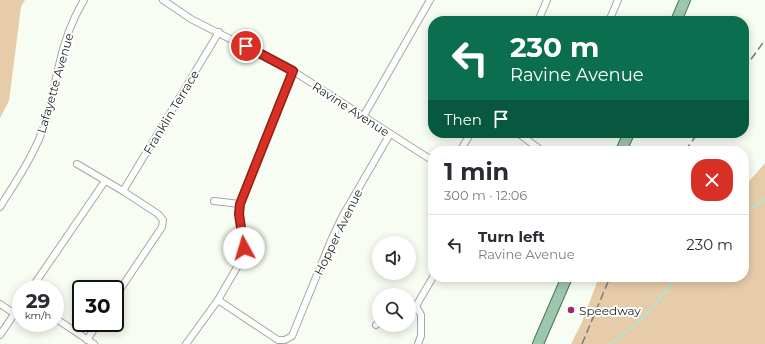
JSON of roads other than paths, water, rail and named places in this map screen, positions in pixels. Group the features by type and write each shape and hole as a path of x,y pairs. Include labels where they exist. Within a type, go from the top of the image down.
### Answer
{"main road":[{"path":"678,16 685,0"},
{"path":"538,344 564,282"}],"street":[{"name":"Lafayette Avenue","path":"0,207 24,168 40,136 51,103 63,49 69,30 84,0"},
{"name":"Ravine Avenue","path":"163,0 191,19 293,71 428,158"},
{"path":"364,117 430,0"},
{"path":"540,16 547,0"},
{"path":"611,16 618,0"},
{"name":"Franklin Terrace","path":"123,191 219,32"},
{"path":"186,344 218,300 240,262 243,240 239,214 240,204 293,71"},
{"name":"Hopper Avenue","path":"218,300 278,340 281,341 289,339 293,333 342,216 390,134"},
{"path":"525,138 535,146"},
{"path":"77,164 123,191 158,214 163,220 162,227 124,284"},
{"path":"37,280 105,181"},
{"path":"214,200 240,204"},
{"path":"418,344 421,336 422,315 416,306 430,282"},
{"path":"0,304 12,312"},
{"path":"0,335 12,318"},
{"path":"64,324 94,344"},
{"path":"87,340 92,332"}],"waterway":[{"path":"749,208 765,199"},
{"path":"610,344 641,320 674,282"}],"railway":[{"path":"749,62 765,40"},
{"path":"689,146 694,138"},
{"path":"582,344 608,282"}],"place":[{"name":"Speedway","path":"571,310"}]}
